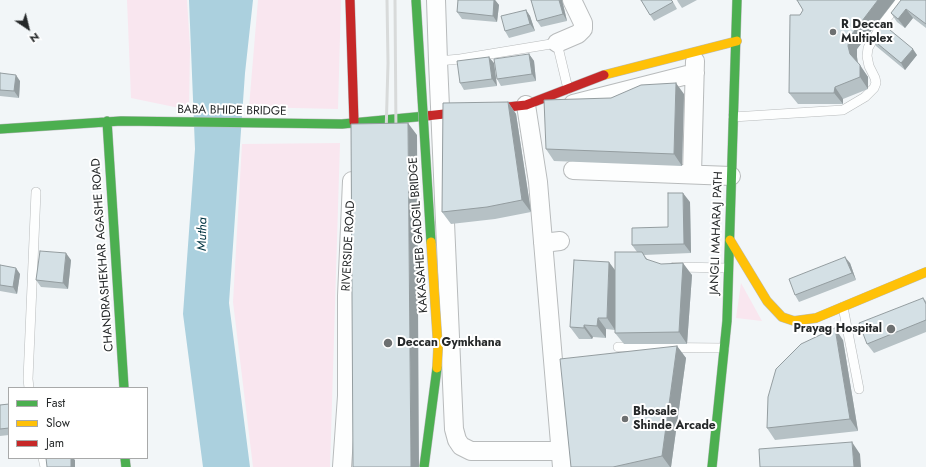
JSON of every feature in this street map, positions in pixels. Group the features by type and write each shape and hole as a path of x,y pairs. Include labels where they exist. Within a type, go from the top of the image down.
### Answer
{"street":[{"path":"350,0 350,128"},
{"name":"KAKASAHEB GADGIL BRIDGE","path":"416,0 438,348 436,379 424,467"},
{"path":"436,0 454,429 457,440 461,446 471,451 562,459 552,242 538,182 526,105"},
{"path":"557,43 578,34 583,29 583,23 572,0"},
{"name":"JANGLI MAHARAJ PATH","path":"712,467 727,321 738,0"},
{"name":"BABA BHIDE BRIDGE","path":"0,129 14,130 107,121 350,128 526,105 570,96 611,72 737,41"},
{"path":"692,174 694,73 696,50"},
{"path":"570,96 694,73"},
{"name":"CHANDRASHEKHAR AGASHE ROAD","path":"107,121 124,387"},
{"name":"RIVERSIDE ROAD","path":"342,467 347,396 347,296 353,162"},
{"path":"573,170 731,176"},
{"path":"730,240 767,301 782,317 794,321 816,318 926,272"}],"lane":[{"path":"734,117 843,110 865,97 874,88 876,83 869,66 867,56 868,48 881,26 901,0"},
{"path":"438,61 557,43 570,96"},
{"path":"29,387 36,192"},
{"path":"668,267 728,268"},
{"path":"843,307 858,389"},
{"path":"618,347 724,348"}],"shaded area":[{"path":"127,0 187,0 190,48 189,110 131,98"},
{"path":"258,0 341,0 338,109 249,107"},
{"path":"340,143 330,467 253,467 233,302 242,144"},
{"path":"741,283 762,321 736,318"}],"water":[{"name":"Mutha","path":"189,0 253,0 245,73 229,303 250,467 203,467 183,314 195,149"}],"building":[{"path":"458,0 494,0 493,16 457,12"},
{"path":"531,0 559,0 563,14 537,21"},
{"path":"641,0 671,0 673,2 650,15"},
{"path":"797,0 878,0 849,38 848,46 850,54 860,65 860,77 835,87 834,93 789,93 790,15 800,15 803,10"},
{"path":"901,0 926,0 926,24 906,9 898,19 891,13"},
{"path":"526,10 530,24 505,31 501,16"},
{"path":"884,25 913,49 901,63 872,39"},
{"path":"529,54 532,74 497,79 494,59"},
{"path":"489,57 492,79 460,83 457,61"},
{"path":"0,73 16,75 14,91 0,90"},
{"path":"676,83 674,154 546,149 544,100 611,98 641,85"},
{"path":"508,102 522,200 487,207 442,212 443,103"},
{"path":"408,123 411,467 353,467 351,124"},
{"path":"668,193 683,193 684,244 632,245 632,228 668,227"},
{"path":"40,251 66,253 63,283 36,280"},
{"path":"615,252 642,252 646,259 661,264 683,263 679,332 615,333"},
{"path":"845,257 852,273 795,295 789,279"},
{"path":"574,260 609,262 607,318 598,318 597,326 584,325 584,328 570,327"},
{"path":"0,265 16,268 13,287 0,285"},
{"path":"923,298 926,304 926,320 867,344 859,323"},
{"path":"835,328 850,419 767,428 768,397 776,369 801,344"},
{"name":"Bhosale Shinde Arcade","path":"677,346 662,456 613,467 571,467 560,359"},
{"path":"8,404 8,428 0,429 0,405"},
{"path":"852,442 854,467 760,467 759,449"},
{"path":"46,459 71,459 71,467 47,467"}],"railway":[{"path":"386,135 388,63 387,0"},
{"path":"395,0 396,134"}],"traffic: fast":[{"path":"416,0 431,242"},
{"path":"712,467 727,321 737,0"},
{"path":"0,129 121,121 342,124 426,116"},
{"path":"107,121 124,387"},
{"path":"424,467 437,368"},
{"path":"125,459 126,467"}],"traffic: slow":[{"path":"604,75 737,41"},
{"path":"730,240 767,301 782,317 794,321 816,318 926,272"},
{"path":"431,242 438,348 437,368"}],"traffic: jam":[{"path":"350,0 354,122"},
{"path":"426,116 526,105 604,75"}],"place":[{"name":"R Deccan Multiplex","path":"833,32"},
{"name":"Prayag Hospital","path":"891,329"},
{"name":"Deccan Gymkhana","path":"388,343"},
{"name":"Bhosale Shinde Arcade","path":"625,419"}]}
